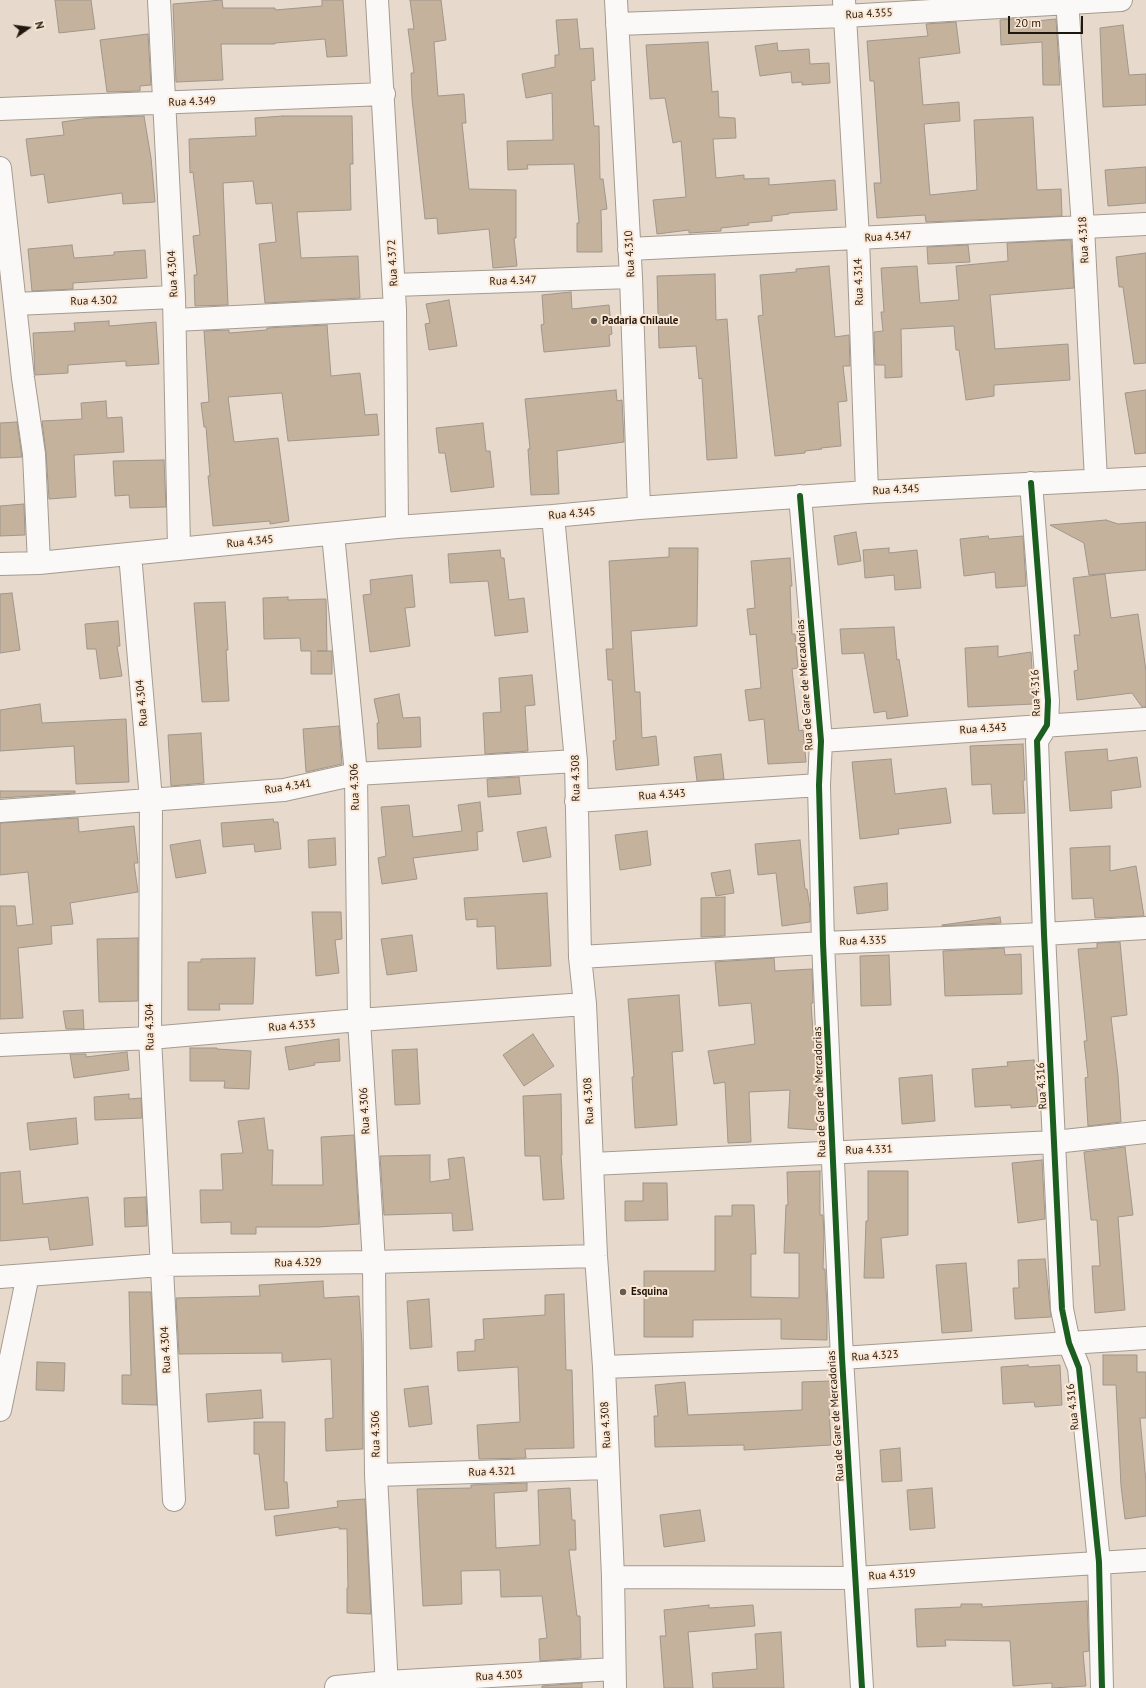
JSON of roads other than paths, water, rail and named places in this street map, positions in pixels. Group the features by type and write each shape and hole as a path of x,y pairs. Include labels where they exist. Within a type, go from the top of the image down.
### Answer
{"street":[{"name":"Rua 4.304","path":"158,0 174,297 179,549"},
{"name":"Rua 4.372","path":"377,0 384,94 395,309 397,527"},
{"name":"Rua 4.310","path":"616,0 631,277 639,508"},
{"name":"Rua 4.355","path":"617,24 844,8 1121,0"},
{"name":"Rua 4.318","path":"1067,1 1083,227 1096,480"},
{"name":"Rua 4.314","path":"844,8 858,238 867,492"},
{"name":"Rua 4.349","path":"0,108 384,94"},
{"path":"0,168 23,378 34,454 39,563"},
{"name":"Rua 4.347","path":"629,250 1146,224"},
{"name":"Rua 4.347","path":"394,285 631,277"},
{"name":"Rua 4.302","path":"15,304 174,297"},
{"path":"174,320 395,309"},
{"name":"Rua 4.345","path":"0,564 39,563 397,527 554,516 639,508 867,492 1146,478"},
{"name":"Rua 4.316","path":"1031,483 1048,701 1047,725 1037,741 1044,934 1062,1309 1070,1343 1079,1368 1099,1562 1102,1688"},
{"name":"Rua de Gare de Mercadorias","path":"800,496 821,741 819,785 823,943 832,1151 842,1358 862,1688"},
{"name":"Rua 4.308","path":"554,516 576,761 580,957 585,1004 596,1256 604,1368 613,1577 615,1679"},
{"name":"Rua 4.306","path":"333,534 356,774 359,1020 374,1262 376,1475 387,1685"},
{"name":"Rua 4.304","path":"130,554 151,800 150,1038 174,1500"},
{"name":"Rua 4.343","path":"821,741 1146,718"},
{"name":"Rua 4.341","path":"0,811 284,790 356,774 576,761"},
{"name":"Rua 4.343","path":"576,801 819,785"},
{"name":"Rua 4.335","path":"580,957 823,943 1044,934 1146,928"},
{"name":"Rua 4.333","path":"0,1045 150,1038 359,1020 585,1004"},
{"name":"Rua 4.331","path":"592,1164 832,1151 1055,1142 1146,1132"},
{"name":"Rua 4.329","path":"0,1277 161,1265 374,1262 596,1256"},
{"path":"0,1410 28,1275"},
{"name":"Rua 4.323","path":"604,1368 842,1358 1146,1338"},
{"name":"Rua 4.321","path":"376,1475 608,1468"},
{"name":"Rua 4.319","path":"613,1577 856,1578 1146,1560"},
{"name":"Rua 4.303","path":"336,1687 615,1679"}],"place":[{"name":"Padaria Chilaule","path":"594,321"},
{"name":"Esquina","path":"623,1292"}]}
